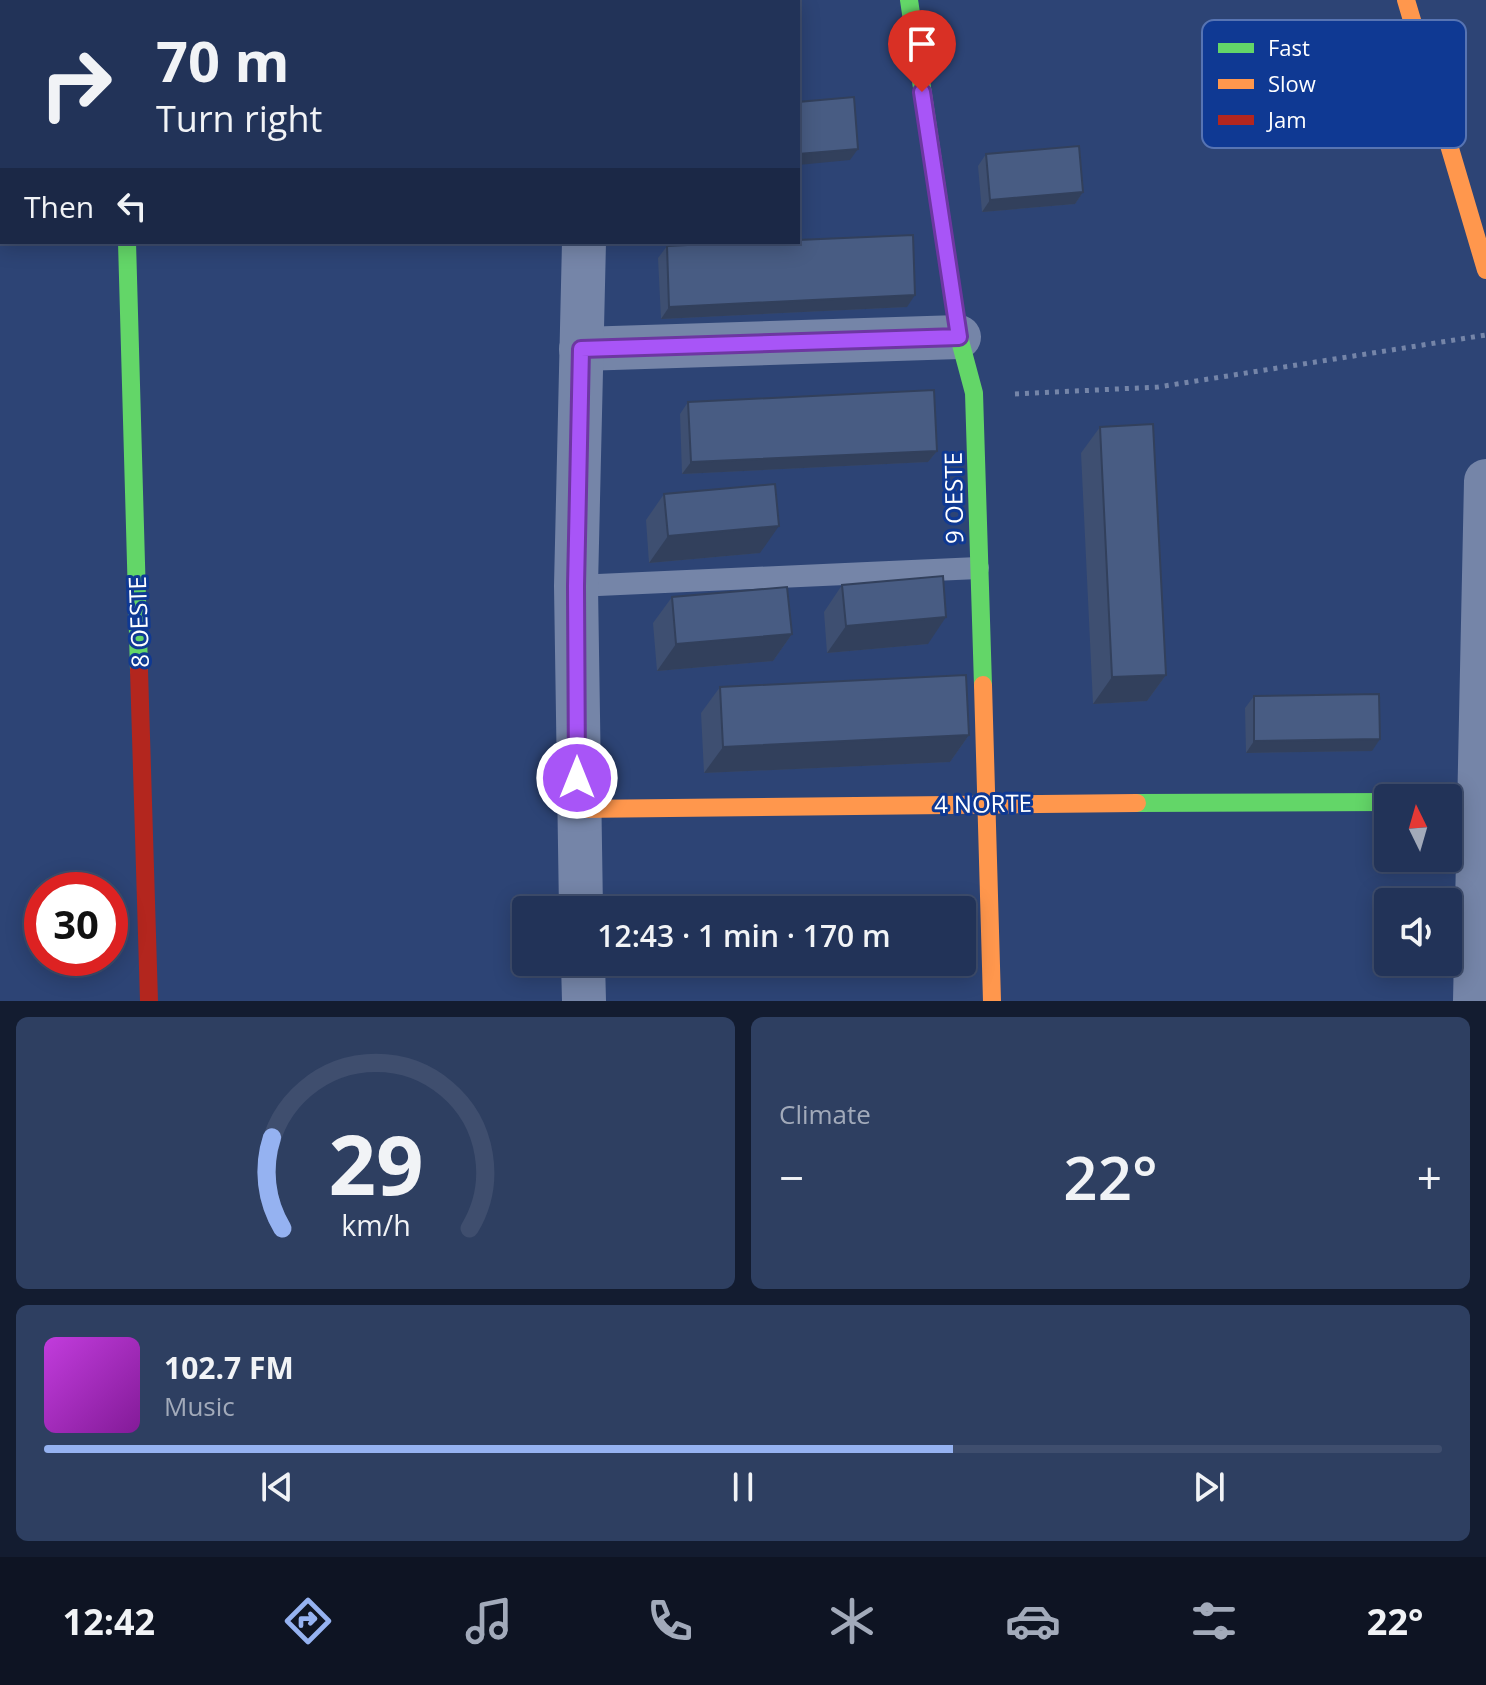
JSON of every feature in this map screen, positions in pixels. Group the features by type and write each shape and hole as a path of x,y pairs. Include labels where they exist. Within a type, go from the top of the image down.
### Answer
{"street":[{"name":"9 OESTE","path":"909,0 959,337 974,393 978,568 989,803 992,1001"},
{"path":"1406,0 1412,20"},
{"path":"1450,148 1486,270"},
{"name":"8 OESTE","path":"127,244 149,1001"},
{"path":"580,896 576,586 584,244"},
{"path":"581,349 959,337"},
{"path":"1475,1001 1464,802 1486,481"},
{"name":"4 NORTE","path":"577,809 1374,802"},
{"path":"583,976 584,1001"}],"lane":[{"path":"576,586 978,568"}],"path":[{"path":"974,393 1158,387 1486,335"}],"building":[{"path":"854,97 858,149 800,154 800,102"},
{"path":"1079,146 1083,192 990,200 986,154"},
{"path":"913,235 915,295 669,307 667,246 800,244 800,240"},
{"path":"934,390 937,451 691,462 688,402"},
{"path":"1153,424 1166,675 1112,677 1100,427"},
{"path":"775,484 779,526 668,536 664,494"},
{"path":"943,576 946,617 846,626 842,585"},
{"path":"787,587 792,634 676,644 672,597"},
{"path":"966,675 969,735 723,747 720,687"},
{"path":"1379,694 1380,739 1254,741 1254,696"}],"traffic: fast":[{"path":"909,0 959,337 974,393 983,685"},
{"path":"127,244 139,670"},
{"path":"1137,803 1374,802"}],"traffic: slow":[{"path":"1406,0 1412,20"},
{"path":"1450,148 1486,270"},
{"path":"983,685 992,1001"},
{"path":"577,809 1137,803"}],"traffic: jam":[{"path":"139,670 149,1001"}],"route":[{"path":"577,778 576,586 581,349 959,337 922,92"}]}
